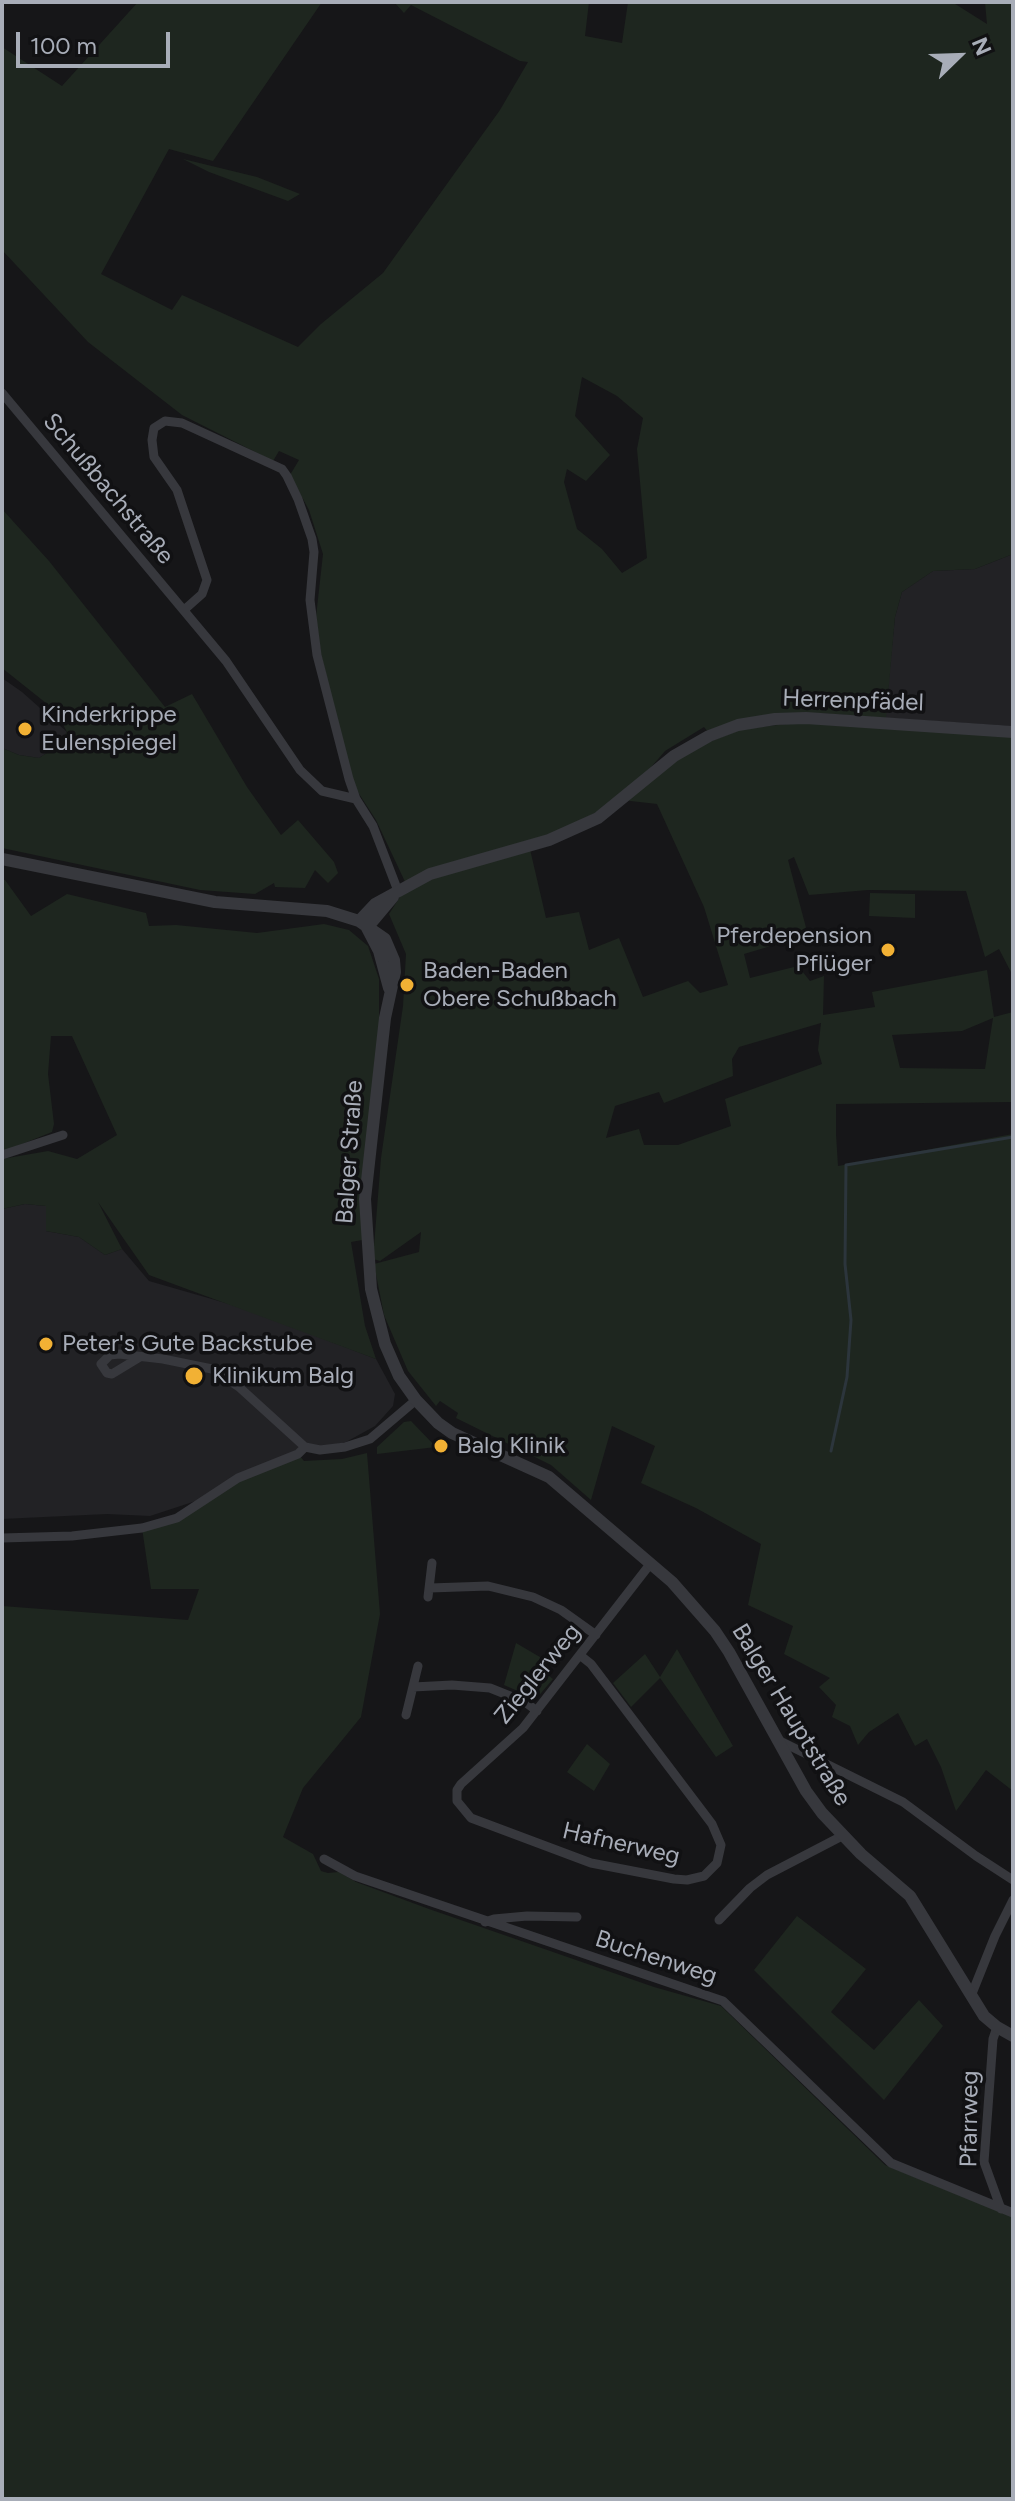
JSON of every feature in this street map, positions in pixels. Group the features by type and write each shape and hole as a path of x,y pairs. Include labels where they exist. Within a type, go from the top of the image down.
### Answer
{"street":[{"name":"Schußbachstraße","path":"2,393 187,614 202,594 207,580 177,490 154,457 154,428 165,421 182,423 282,469 298,499 314,552 310,600 317,655 356,799"},
{"path":"187,614 226,661 300,770 322,791 356,799 373,826 398,891"},
{"name":"Herrenpfädel","path":"363,924 375,904 430,874 549,840 598,818 674,756 709,736 738,725 806,718 1013,732"},
{"path":"2,859 177,896 327,911 363,924"},
{"name":"Balger Straße","path":"363,924 378,933 389,946 395,972 378,1075 365,1199 367,1260 385,1344 399,1376 416,1400"},
{"path":"2,1155 63,1135"},
{"path":"140,1357 212,1369 239,1387 305,1447 320,1450 345,1447 370,1439 416,1400"},
{"name":"Balger Hauptstraße","path":"416,1400 452,1433 549,1477 672,1582 715,1631 806,1791 842,1836 910,1896 984,2016 1013,2036"},
{"path":"2,1538 72,1536 142,1528 177,1518 238,1478 298,1454 305,1447"},
{"path":"432,1563 429,1592 488,1586 533,1597 561,1610 596,1635"},
{"name":"Zieglerweg","path":"459,1804 456,1796 461,1784 523,1728 651,1563"},
{"name":"Hafnerweg","path":"459,1804 471,1818 591,1863 687,1880 704,1876 717,1863 721,1845 712,1824 591,1664 581,1656"},
{"path":"406,1715 418,1666"},
{"path":"413,1687 422,1689 452,1685 490,1688 525,1702 537,1711"},
{"path":"778,1740 903,1802 1013,1880"},
{"path":"719,1920 767,1875 842,1836"},
{"name":"Buchenweg","path":"324,1859 355,1876 723,2001 891,2163 1013,2213"},
{"path":"971,1996 1013,1900"},
{"path":"485,1922 527,1916 577,1917"},
{"name":"Pfarrweg","path":"997,2027 993,2039 984,2162 1001,2209"}],"shaded area":[{"path":"138,2 322,2 213,161 169,149 101,274 172,310 182,295 298,347 383,273 500,110 528,62 520,61 411,5 404,13 394,2 589,2 585,36 622,43 628,2 952,2 987,24 985,2 1013,2 1013,554 975,569 933,571 902,592 895,617 886,718 819,713 709,733 704,727 665,751 628,794 674,756 742,729 804,722 1013,733 1013,976 999,949 985,957 966,891 868,890 809,895 794,857 788,860 808,935 744,954 750,978 798,966 810,981 824,976 823,1015 875,1007 872,992 987,970 994,1017 1013,1012 1013,1102 836,1104 836,1134 838,1166 1013,1134 1013,1791 986,1770 956,1811 941,1767 927,1739 915,1746 898,1713 869,1732 858,1745 850,1726 832,1717 836,1705 819,1687 830,1678 784,1654 793,1626 748,1605 761,1544 696,1508 641,1483 655,1446 612,1426 591,1500 551,1465 456,1418 458,1413 440,1401 436,1406 408,1371 384,1315 374,1264 419,1252 421,1232 380,1261 373,1259 381,1158 403,1006 406,954 389,914 407,886 376,820 352,783 321,654 316,617 323,554 309,510 290,475 299,460 279,451 273,461 182,415 88,342 2,250 2,47 62,86","holes":["582,377 617,396 643,418 637,449 647,558 622,573 602,549 577,529 564,482 567,469 586,481 610,455 575,416","622,800 657,804 704,907 728,985 700,993 688,981 643,997 619,938 589,950 579,912 546,918 529,845","993,1018 985,1069 900,1068 892,1035 962,1031","821,1023 818,1050 822,1064 725,1099 731,1126 678,1145 644,1145 639,1129 606,1138 615,1106 659,1092 664,1103 733,1076 732,1059 739,1047"]},
{"path":"183,159 257,177 300,194 288,201 209,172"},
{"path":"2,509 49,561 165,707 192,694 247,787 281,835 298,820 334,862 338,873 328,883 315,870 305,888 275,887 274,883 255,894 200,890 2,848 2,748 39,758 59,745 67,732 56,711 2,668"},
{"path":"1013,554 1013,726 885,718 895,617 902,592 933,571 975,569"},
{"path":"2,678 67,732 59,745 39,758 2,748"},
{"path":"2,880 31,916 67,894 146,913 149,926 176,925 257,933 324,924 349,930 368,946 379,979 379,1035 362,1240 351,1242 365,1326 376,1359 149,1275 98,1202 122,1249 105,1255 79,1237 46,1231 46,1206 25,1204 2,1209 2,1159 48,1151 77,1159 117,1135 72,1036 51,1036 48,1074 54,1124 52,1132 2,1152"},
{"path":"870,893 915,894 915,918 869,916"},
{"name":"Klinikum Balg","path":"25,1204 46,1206 46,1231 79,1237 105,1255 122,1249 149,1281 243,1308 376,1359 395,1394 393,1406 375,1426 346,1442 298,1454 208,1497 150,1516 107,1514 2,1519 2,1209"},
{"path":"411,1421 436,1447 377,1454 377,1447 404,1422"},
{"path":"367,1453 380,1614 361,1717 303,1788 283,1837 313,1854 321,1871 339,1872 356,1882 429,1909 654,1987 721,2006 885,2165 1013,2217 1013,2499 2,2499 2,1606 188,1620 199,1589 151,1589 142,1528 177,1518 238,1478 298,1454 304,1461 342,1459"},
{"path":"516,1643 545,1660 545,1673 553,1679 536,1699 504,1685"},
{"path":"677,1649 733,1746 716,1757 660,1678 631,1707 613,1683 645,1654 660,1677"},
{"path":"587,1744 610,1764 594,1791 567,1772"},
{"path":"797,1916 866,1969 831,2012 874,2050 919,2000 943,2026 884,2100 754,1970"}],"waterway":[{"path":"831,1451 847,1377 851,1320 845,1264 846,1165 1013,1137"}],"place":[{"name":"Kinderkrippe Eulenspiegel","path":"25,729"},
{"name":"Pferdepension Pflüger","path":"888,950"},
{"name":"Baden-Baden Obere Schußbach","path":"407,985"},
{"name":"Peter's Gute Backstube","path":"46,1344"},
{"name":"Klinikum Balg","path":"194,1376"},
{"name":"Balg Klinik","path":"441,1446"}]}
